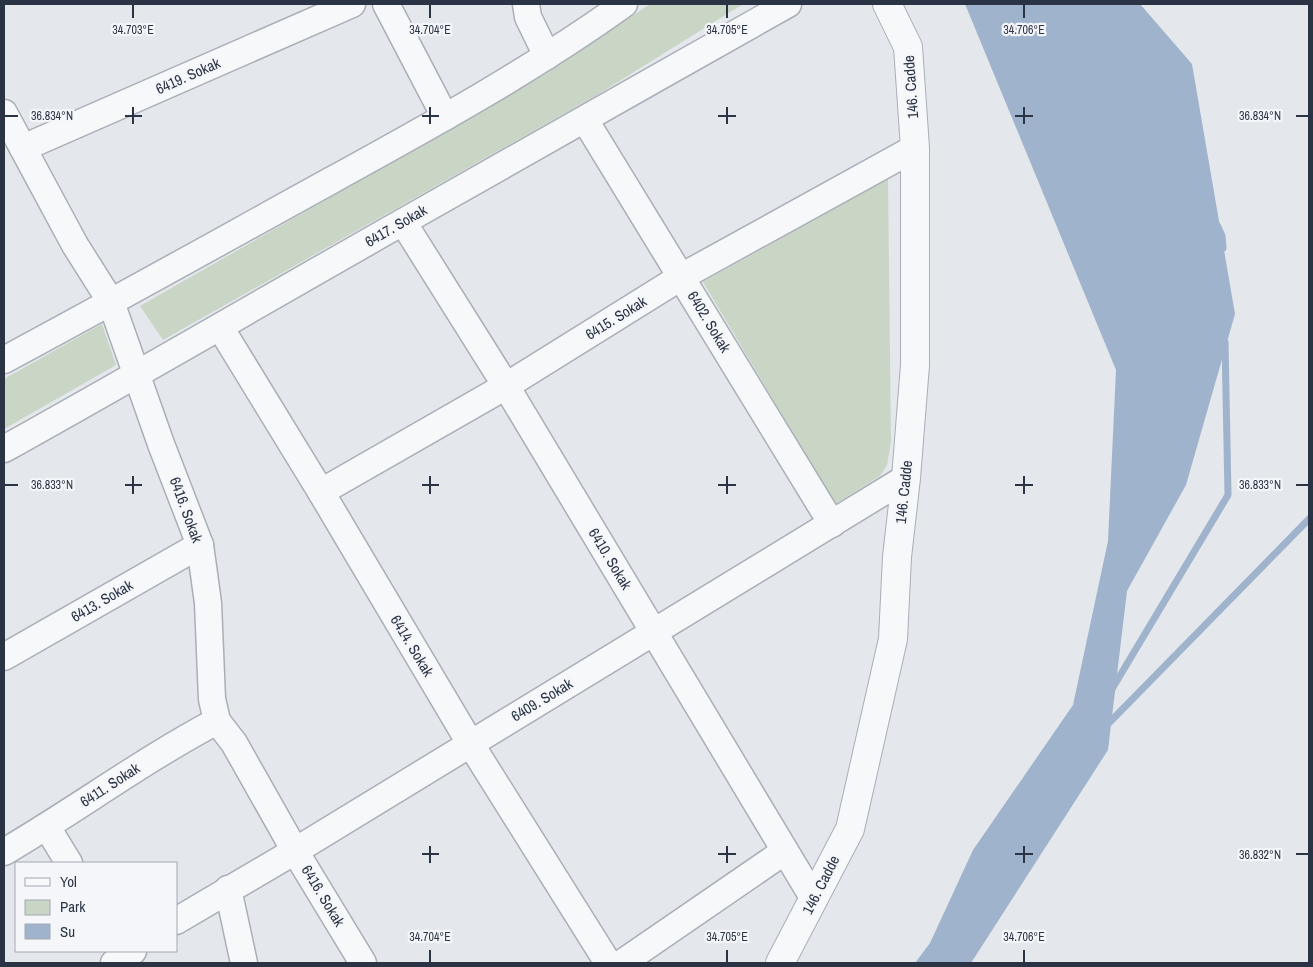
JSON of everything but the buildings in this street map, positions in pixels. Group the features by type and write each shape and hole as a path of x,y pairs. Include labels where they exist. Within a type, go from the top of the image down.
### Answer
{"street":[{"name":"6419. Sokak","path":"23,148 352,4"},
{"path":"386,4 445,117"},
{"path":"526,4 528,17 547,56"},
{"path":"4,360 445,117 547,56 624,4"},
{"name":"6417. Sokak","path":"4,449 136,376 788,4"},
{"name":"146. Cadde","path":"780,963 850,829 893,639 897,557 906,478 914,365 914,148 908,47 887,4"},
{"name":"6416. Sokak","path":"4,113 75,245 111,302 136,376 200,545 208,603 212,699 217,721 234,743 295,851 363,963"},
{"name":"6402. Sokak","path":"585,120 832,524"},
{"name":"6415. Sokak","path":"321,492 506,386 682,277 914,148"},
{"name":"6410. Sokak","path":"403,222 506,386 814,899"},
{"name":"6414. Sokak","path":"220,327 321,492 470,744 608,963"},
{"name":"6409. Sokak","path":"178,920 295,851 906,478"},
{"name":"6413. Sokak","path":"4,657 200,545"},
{"name":"6411. Sokak","path":"4,852 47,827 179,741 217,721"},
{"path":"47,827 68,862"},
{"path":"622,963 785,851"},
{"path":"228,889 244,963"}],"green space":[{"path":"650,4 743,4 597,95 163,340 140,306 546,74"},
{"path":"888,179 891,442 887,465 880,476 835,504 703,282"},
{"path":"102,324 116,365 4,429 4,379"}],"water":[{"path":"965,4 1140,4 1192,64 1235,314 1186,485 1127,591 1108,750 971,963 915,963 930,943 973,850 1073,705 1108,541 1116,370"}],"waterway":[{"path":"1217,225 1222,236 1223,248"},
{"path":"1112,689 1228,495 1225,342"},
{"path":"1106,726 1309,519"}]}
